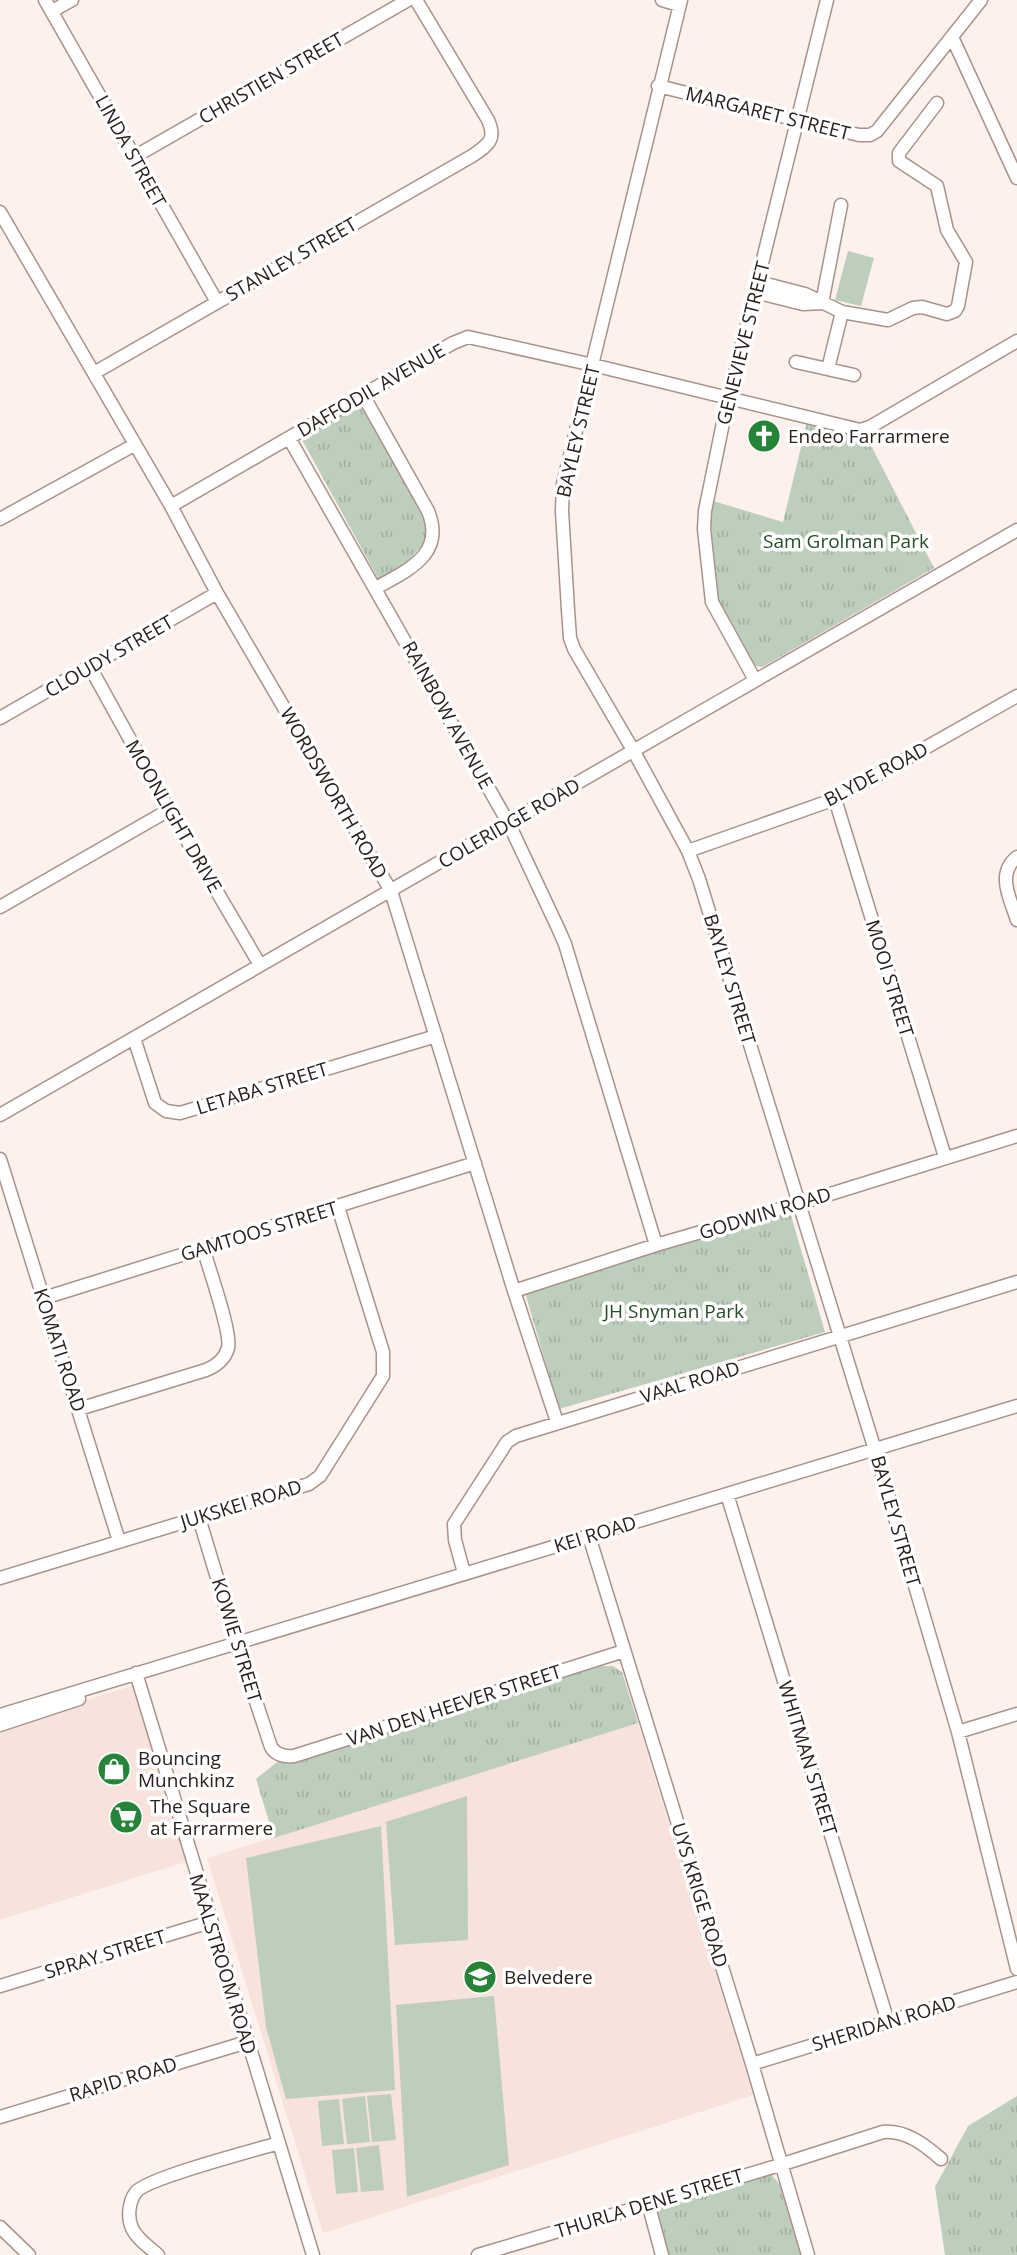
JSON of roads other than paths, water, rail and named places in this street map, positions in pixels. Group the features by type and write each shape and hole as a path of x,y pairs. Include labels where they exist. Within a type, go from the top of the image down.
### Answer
{"street":[{"path":"49,6 72,0"},
{"name":"CHRISTIEN STREET","path":"134,157 408,0"},
{"name":"STANLEY STREET","path":"94,373 488,145 492,131 488,120 416,0"},
{"path":"662,0 680,2"},
{"name":"GENEVIEVE STREET","path":"755,680 712,602 704,529 706,499 827,0"},
{"path":"981,0 952,37 1017,178"},
{"name":"BAYLEY STREET","path":"680,2 563,484 561,498 570,638 688,851 699,879 875,1450 958,1732 1017,1969"},
{"name":"LINDA STREET","path":"49,6 217,302"},
{"name":"MARGARET STREET","path":"658,86 865,136 877,131 952,37"},
{"path":"756,287 805,294 842,312 888,320 913,308 922,307 950,314 958,306 966,262 947,230 939,189 898,159 937,103"},
{"path":"822,303 841,205"},
{"name":"WORDSWORTH ROAD","path":"0,212 391,891 557,1422"},
{"path":"828,369 842,312"},
{"name":"DAFFODIL AVENUE","path":"171,506 453,343 468,338 593,365 860,430 870,427 1017,341"},
{"path":"796,362 854,375"},
{"path":"363,395 428,511 433,529 422,559 376,587"},
{"name":"RAINBOW AVENUE","path":"289,438 509,824 565,944 656,1245"},
{"path":"0,519 134,444"},
{"name":"COLERIDGE ROAD","path":"0,1115 1017,530"},
{"name":"CLOUDY STREET","path":"0,718 217,593"},
{"name":"MOONLIGHT DRIVE","path":"90,667 169,810 260,965"},
{"name":"BLYDE ROAD","path":"688,851 835,799 1017,696"},
{"name":"MOOI STREET","path":"835,799 944,1157"},
{"path":"0,907 169,810"},
{"path":"1017,857 1009,864 1005,876 1017,920"},
{"name":"LETABA STREET","path":"134,1038 155,1103 166,1111 180,1113 436,1036"},
{"name":"GODWIN ROAD","path":"514,1291 656,1245 1017,1136"},
{"name":"KOMATI ROAD","path":"0,1159 119,1541"},
{"name":"GAMTOOS STREET","path":"44,1298 475,1163"},
{"name":"JUKSKEI ROAD","path":"0,1578 200,1518 315,1480 383,1376 383,1352 338,1207"},
{"path":"79,1409 205,1370 218,1364 224,1357 229,1339 203,1247"},
{"name":"VAAL ROAD","path":"464,1573 454,1540 454,1524 507,1442 516,1436 1017,1282"},
{"name":"KEI ROAD","path":"0,1725 237,1644 1017,1406"},
{"name":"WHITMAN STREET","path":"727,1494 888,2022"},
{"name":"KOWIE STREET","path":"200,1518 237,1644 271,1746 274,1752 283,1755"},
{"name":"UYS KRIGE ROAD","path":"589,1536 808,2255"},
{"name":"VAN DEN HEEVER STREET","path":"283,1755 294,1756 624,1651"},
{"name":"KEI ROAD","path":"0,1715 137,1676"},
{"name":"MAALSTROOM ROAD","path":"137,1676 313,2255"},
{"path":"958,1732 1017,1714"},
{"name":"SPRAY STREET","path":"0,1986 210,1922"},
{"name":"SHERIDAN ROAD","path":"752,2064 1017,1982"},
{"name":"RAPID ROAD","path":"0,2117 247,2042"},
{"name":"THURLA DENE STREET","path":"478,2255 883,2132 891,2131 919,2142 941,2159"},
{"path":"158,2255 131,2227 129,2213 137,2191 163,2178 279,2143"},
{"path":"648,2203 662,2255"},
{"path":"0,2227 29,2255"}],"place":[{"name":"Endeo Farrarmere","path":"764,436"},
{"name":"Bouncing Munchkinz","path":"114,1769"},
{"name":"The Square at Farrarmere","path":"126,1817"},
{"name":"Belvedere","path":"480,1977"}],"park label":[{"name":"Sam Grolman Park","path":"846,541"},
{"name":"JH Snyman Park","path":"674,1311"}]}
